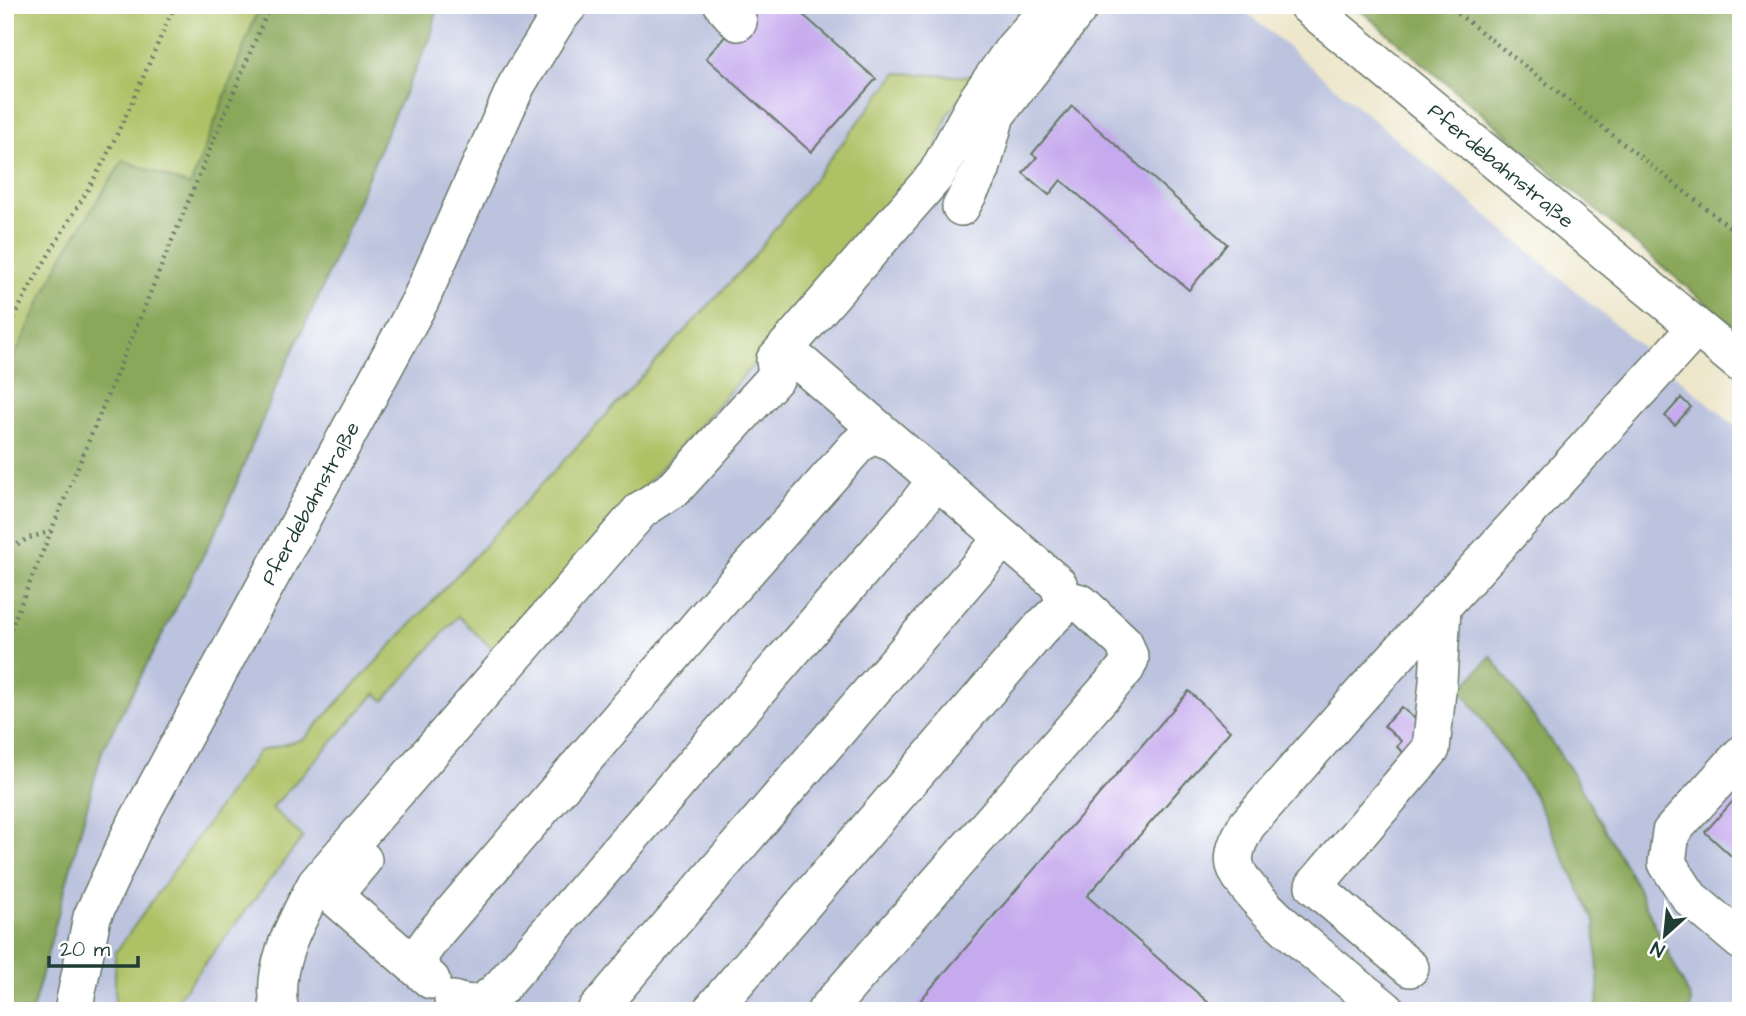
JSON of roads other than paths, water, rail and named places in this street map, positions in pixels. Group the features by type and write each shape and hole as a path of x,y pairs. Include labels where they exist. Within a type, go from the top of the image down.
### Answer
{"street":[{"name":"Pferdebahnstraße","path":"71,1010 92,917 131,833 420,301 517,84 569,5"},
{"path":"280,1011 280,968 316,884 641,510 675,488 905,229 977,100 1014,48 1052,5"},
{"path":"961,207 981,170 996,116 1081,5"},
{"name":"Pferdebahnstraße","path":"1307,5 1741,364"},
{"path":"784,366 854,298"},
{"path":"1387,1011 1270,913 1240,878 1234,862 1237,843 1247,825 1696,327"},
{"path":"784,366 893,443 933,476 1058,584 1063,597 1062,606"},
{"path":"423,973 418,957 436,932 856,447 865,438 877,436 893,443"},
{"path":"554,610 558,636 348,877 335,898 460,1006 479,1004 490,999 502,986 904,522 931,487 933,476"},
{"path":"596,1011 999,543 1009,542"},
{"path":"711,1011 1062,606 1070,600 1081,603 1124,643 1130,659 1126,668 826,1011"},
{"path":"1410,968 1314,886 1431,749 1442,608"},
{"path":"1741,755 1671,832 1667,863 1690,898 1741,941"}]}
